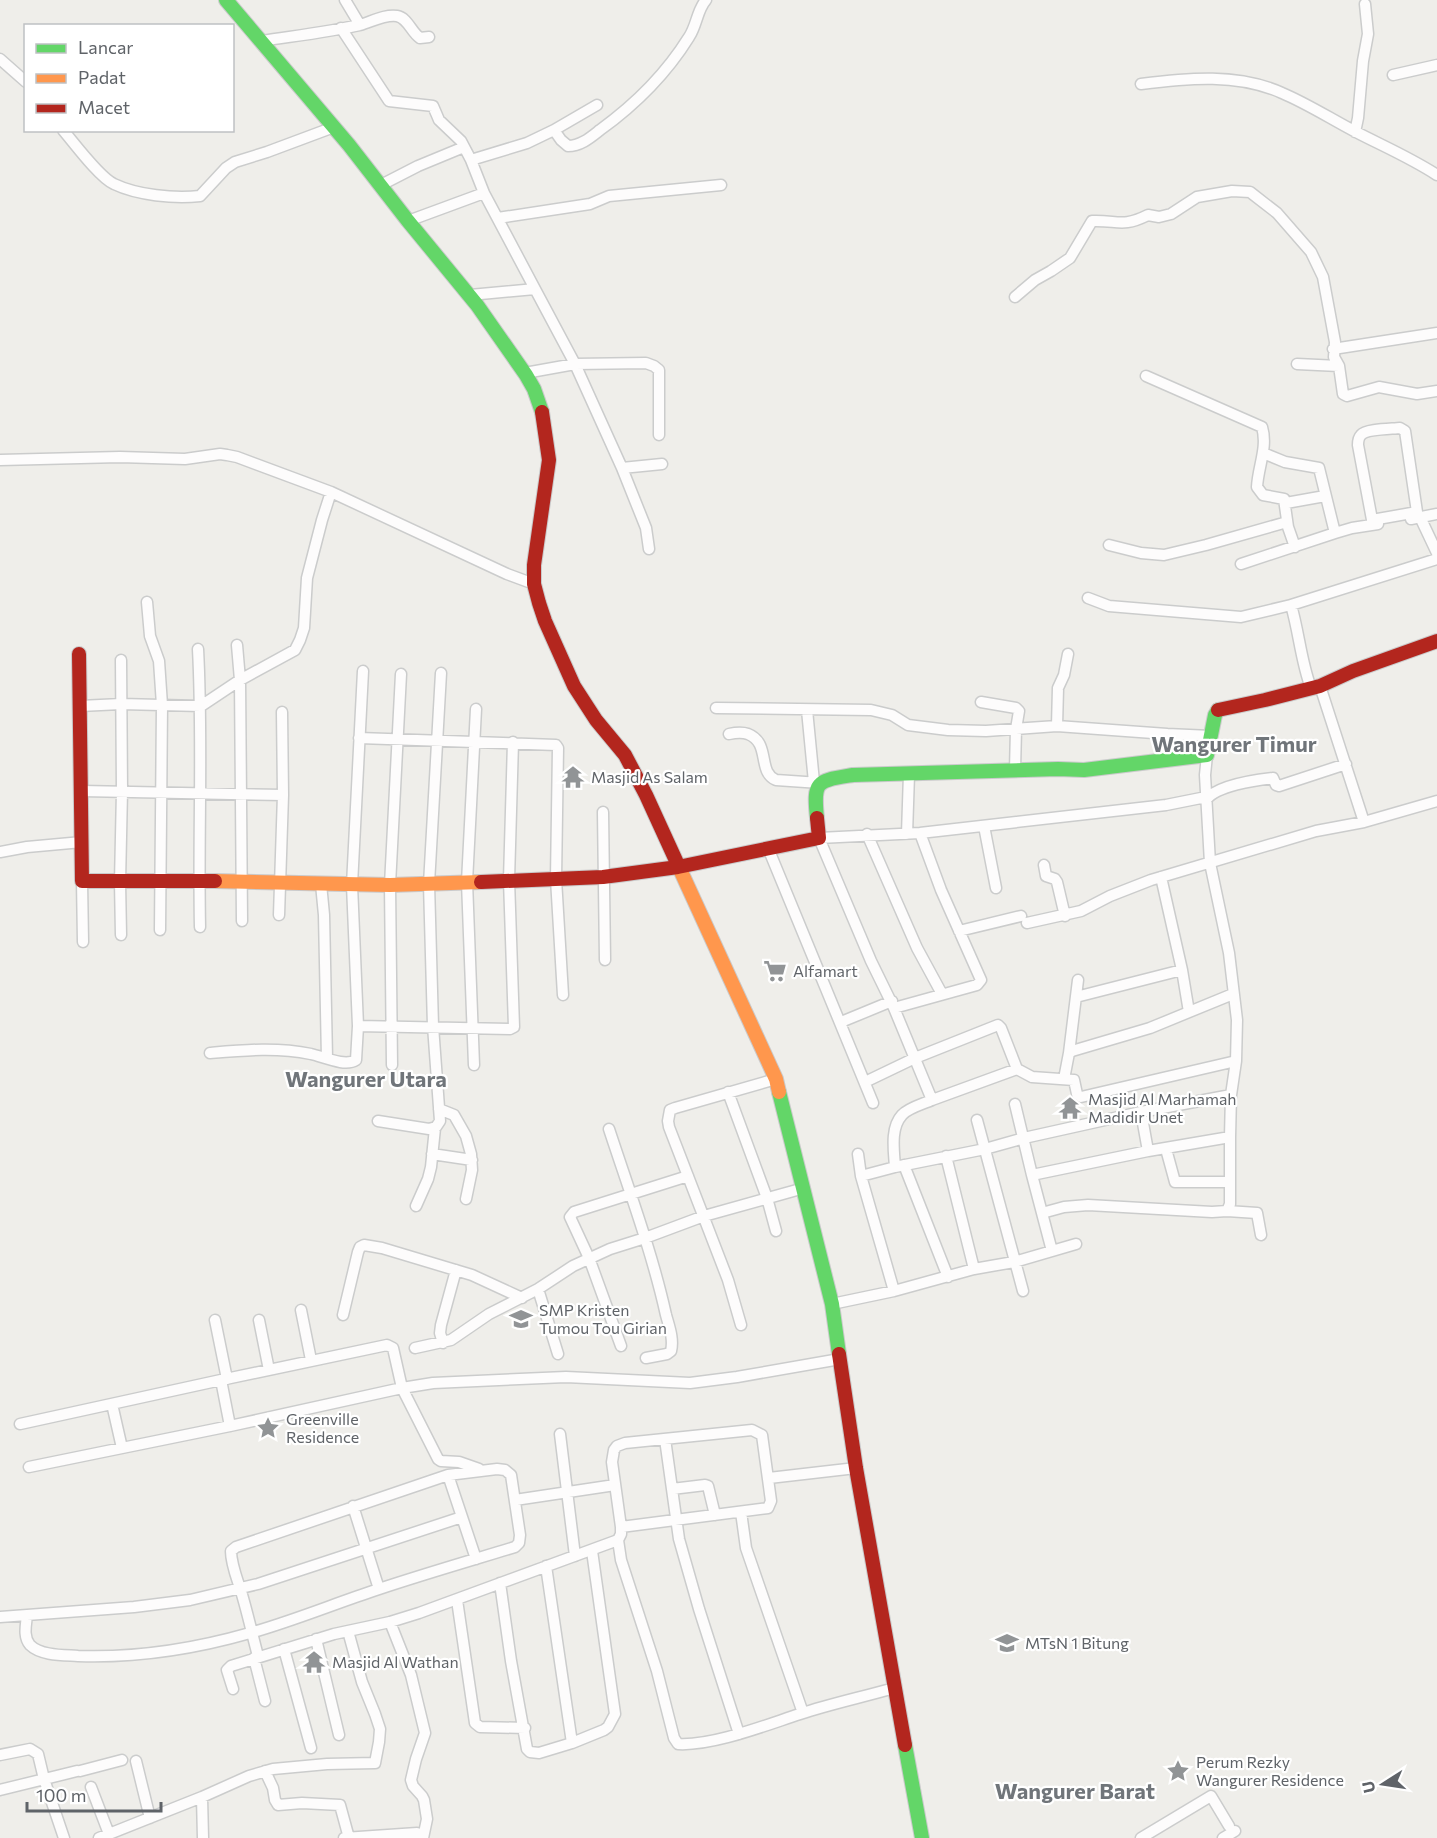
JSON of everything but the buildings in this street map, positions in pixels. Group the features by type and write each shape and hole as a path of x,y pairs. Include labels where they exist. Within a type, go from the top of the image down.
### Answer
{"street":[{"path":"226,0 334,127 470,296 534,389 542,411 549,445 548,472 536,542 534,584 545,621 569,676 596,720 625,755 646,795 776,1079 832,1304 856,1468 922,1838"},
{"path":"345,0 360,25"},
{"path":"554,130 565,144 576,145 598,132 627,109 674,61 692,34 700,9 706,0"},
{"path":"1355,132 1368,34 1365,4"},
{"path":"262,41 360,25 389,16 404,19 414,34 420,38 429,37"},
{"path":"341,28 388,101 433,106 439,120 461,141 484,193 575,364 622,468 646,528 649,549"},
{"path":"0,59 24,80"},
{"path":"1394,75 1437,65"},
{"path":"1141,84 1184,78 1206,78 1261,85 1282,92 1310,106 1355,132 1417,162 1437,175"},
{"path":"471,160 527,143 597,105"},
{"path":"65,132 90,163 112,184 147,194 187,197 200,196 226,168 235,162 334,127"},
{"path":"381,185 418,166 464,147"},
{"path":"498,218 590,204 609,196 721,185"},
{"path":"1016,297 1035,280 1070,258 1092,222 1121,224 1137,220 1148,214 1159,217 1171,214 1197,197 1232,191 1250,192 1277,213 1311,252 1323,277 1335,342 1334,357 1339,366 1343,394 1347,396 1379,387 1417,394 1437,391"},
{"path":"408,221 484,193"},
{"path":"470,296 535,289"},
{"path":"1334,349 1437,333"},
{"path":"525,373 575,364 646,363 657,368 659,435"},
{"path":"1297,364 1339,366"},
{"path":"1146,376 1261,426 1263,453 1258,489 1263,495 1283,498 1286,503 1287,522 1295,547"},
{"path":"1241,564 1372,522 1417,512 1405,431 1400,428 1368,432 1359,438 1358,445 1372,522"},
{"path":"1263,453 1285,462 1319,468 1335,533"},
{"path":"0,460 120,457 185,459 220,454 237,457 331,492 507,574 534,584"},
{"path":"622,468 662,464"},
{"path":"80,706 121,704 201,706 240,680 295,650 304,628 307,578 331,492"},
{"path":"1286,503 1325,496"},
{"path":"1372,522 1437,514"},
{"path":"1420,517 1437,553"},
{"path":"1109,545 1142,553 1164,555 1287,522"},
{"path":"1088,598 1109,606 1251,616 1437,560"},
{"path":"147,602 150,636 159,661 162,705 160,930"},
{"path":"1291,605 1306,675 1315,687 1346,764 1364,822"},
{"path":"1227,1211 1230,1204 1230,1137 1237,1020 1229,953 1210,863 1205,776 1216,711 1315,687 1437,641"},
{"path":"237,645 240,680 242,921"},
{"path":"198,649 201,706 200,927"},
{"path":"79,654 83,942"},
{"path":"1057,726 1058,688 1064,675 1068,654"},
{"path":"121,660 121,935"},
{"path":"210,1053 260,1048 278,1049 352,1063 356,1060 358,1026 352,885 363,671"},
{"path":"416,1206 428,1179 435,1128 440,1121 433,1026 429,884 441,673"},
{"path":"392,1065 390,885 400,674"},
{"path":"981,702 1017,709 1019,714 1016,729 1015,770"},
{"path":"716,708 875,711 892,715 908,725 928,728 986,731 1057,726 1211,736"},
{"path":"474,1065 468,882 476,709"},
{"path":"807,710 817,783 815,800 819,838 871,961 893,1005 932,1100"},
{"path":"279,915 283,795 282,712"},
{"path":"729,734 746,733 756,740 763,753 766,773 770,778 817,783 828,778 853,776 1084,770 1207,755"},
{"path":"1165,760 1167,734"},
{"path":"359,738 553,743 557,746 556,879 563,995"},
{"path":"358,1026 510,1029 514,1027 510,880 513,742"},
{"path":"1206,800 1210,795 1234,784 1273,778 1279,786 1346,764"},
{"path":"907,834 909,774"},
{"path":"82,791 283,795"},
{"path":"82,881 241,881 390,885 603,878 678,867 819,838 920,833 1166,806 1201,798 1206,800"},
{"path":"959,931 1065,916 1161,877 1316,831 1364,822 1437,801"},
{"path":"603,812 605,960"},
{"path":"984,826 996,888"},
{"path":"841,1022 893,1005 977,985 981,980 982,977 941,890 920,833"},
{"path":"867,834 917,948 942,994"},
{"path":"0,852 82,842"},
{"path":"768,848 873,1103"},
{"path":"1044,865 1046,876 1058,882 1065,916"},
{"path":"1161,877 1189,1012"},
{"path":"321,884 324,915 327,1058"},
{"path":"1077,997 1182,970"},
{"path":"1064,1079 1070,1053 1078,980"},
{"path":"1070,1053 1138,1032 1233,994"},
{"path":"864,1082 915,1058 998,1025 1017,1069 1032,1077 1074,1080 1079,1096 1236,1061"},
{"path":"948,1277 899,1166 894,1134 901,1116 932,1100 1017,1069"},
{"path":"741,1325 728,1280 669,1127 670,1110 776,1079"},
{"path":"728,1092 767,1197 776,1231"},
{"path":"861,1176 1141,1112 1232,1095"},
{"path":"1015,1104 1052,1251"},
{"path":"439,1109 454,1115 466,1136 472,1160 466,1199"},
{"path":"1141,1112 1148,1151"},
{"path":"977,1120 1023,1291"},
{"path":"378,1121 435,1128"},
{"path":"609,1129 645,1238 662,1299 672,1347 667,1354 646,1358"},
{"path":"1032,1175 1230,1137"},
{"path":"1167,1149 1175,1182 1230,1182"},
{"path":"432,1154 472,1160"},
{"path":"858,1154 861,1176 894,1291"},
{"path":"946,1156 974,1269"},
{"path":"621,1346 589,1258 571,1221 571,1214 629,1193 688,1176"},
{"path":"415,1348 443,1343 459,1336 489,1314 538,1289 559,1274 610,1249 704,1216 804,1188"},
{"path":"1042,1212 1088,1205 1257,1213 1261,1235"},
{"path":"832,1304 894,1291 974,1269 1014,1262 1076,1244"},
{"path":"343,1316 358,1252 364,1245 472,1275 522,1298"},
{"path":"443,1343 440,1334 441,1325 456,1270"},
{"path":"538,1289 558,1354"},
{"path":"301,1310 311,1360"},
{"path":"214,1320 230,1426"},
{"path":"259,1320 269,1370"},
{"path":"20,1424 387,1345 393,1348 402,1388 438,1459 459,1462 482,1470"},
{"path":"29,1467 433,1383 566,1377 690,1383 840,1359"},
{"path":"112,1404 122,1448"},
{"path":"621,1527 765,1509 770,1505 769,1478 762,1435 756,1430 664,1438 625,1443 614,1450 612,1462 621,1527 618,1540 621,1560 657,1671 676,1741 680,1745 740,1734 803,1713 894,1688"},
{"path":"560,1434 575,1556"},
{"path":"664,1438 676,1520 699,1609 740,1734"},
{"path":"769,1478 856,1468"},
{"path":"27,1615 25,1632 30,1645 44,1652 68,1655 111,1657 153,1653 220,1641 252,1632 519,1544 520,1535 515,1500 508,1472 482,1470 448,1475 353,1506 236,1547 231,1551 252,1632 265,1701"},
{"path":"448,1475 476,1559"},
{"path":"515,1500 615,1485"},
{"path":"672,1489 708,1486 716,1515"},
{"path":"353,1506 379,1589"},
{"path":"741,1512 746,1548 803,1713"},
{"path":"0,1617 169,1604 240,1588 366,1550 462,1517"},
{"path":"233,1689 228,1667 316,1639 390,1622 457,1600 618,1540"},
{"path":"500,1583 527,1749 530,1752 539,1753 572,1743 604,1730 615,1714 592,1551"},
{"path":"546,1566 572,1743"},
{"path":"457,1600 475,1723 480,1727 525,1728"},
{"path":"344,1838 417,1833 423,1837 426,1827 426,1811 422,1796 411,1780 425,1733 411,1675 390,1622"},
{"path":"91,1786 104,1836 265,1771 291,1766 375,1763 380,1729 362,1682 348,1631"},
{"path":"316,1639 339,1735"},
{"path":"284,1649 311,1748"},
{"path":"0,1755 30,1749 36,1751 64,1838"},
{"path":"0,1790 122,1760"},
{"path":"136,1761 150,1818"},
{"path":"265,1771 278,1805 302,1803 340,1805 349,1838"},
{"path":"1141,1838 1211,1796 1232,1828 1223,1838"},
{"path":"202,1797 203,1838"}],"traffic: fast":[{"path":"226,0 349,145 477,305 526,375 542,412"},
{"path":"817,818 816,796 820,784 853,775 1084,770 1207,755 1218,710"},
{"path":"779,1092 832,1304 839,1354"},
{"path":"905,1745 922,1838"}],"traffic: slow":[{"path":"678,865 776,1079 779,1092"},
{"path":"215,881 390,885 481,882"}],"traffic: jam":[{"path":"542,412 549,460 534,565 534,584 539,603 574,686 596,720 625,755 678,865"},
{"path":"1218,710 1320,686 1353,671 1437,641"},
{"path":"79,654 82,881 215,881"},
{"path":"481,882 603,877 678,867 819,838 817,818"},
{"path":"839,1354 856,1468 905,1745"}],"place":[{"name":"Masjid As Salam","path":"573,777"},
{"name":"Alfamart","path":"775,971"},
{"name":"Masjid Al Marhamah Madidir Unet","path":"1070,1108"},
{"name":"SMP Kristen Tumou Tou Girian","path":"521,1319"},
{"name":"Greenville Residence","path":"268,1428"},
{"name":"MTsN 1 Bitung","path":"1007,1643"},
{"name":"Masjid Al Wathan","path":"314,1662"},
{"name":"Perum Rezky Wangurer Residence","path":"1178,1771"}],"district":[{"name":"Wangurer Timur","path":"1234,744"},
{"name":"Wangurer Utara","path":"366,1079"},
{"name":"Wangurer Barat","path":"1075,1791"}]}
